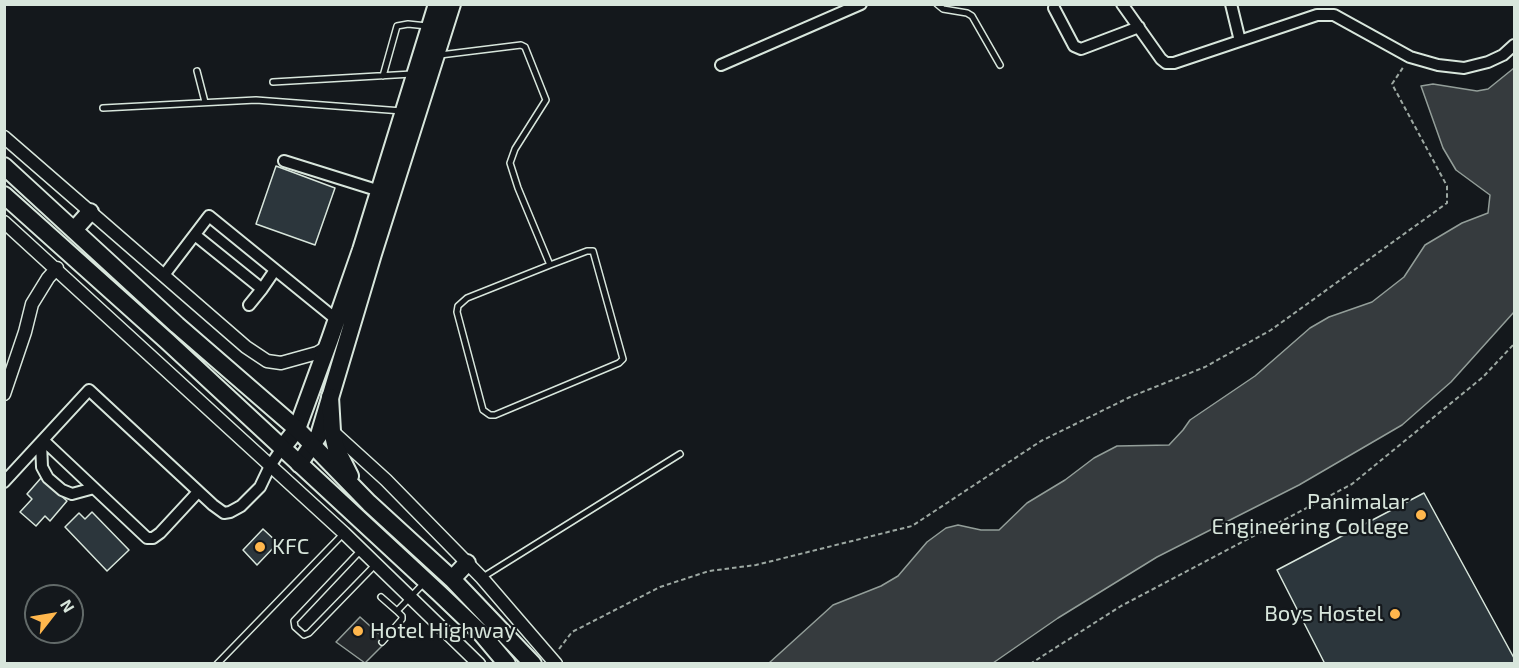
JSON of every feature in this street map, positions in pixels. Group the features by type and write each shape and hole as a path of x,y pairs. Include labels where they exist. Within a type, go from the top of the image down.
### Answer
{"main road":[{"path":"299,464 319,435 386,193 404,111 437,4"},
{"path":"282,448 297,429 436,56 452,4"},
{"path":"4,166 177,325 297,429 369,503 452,579 533,663"},
{"path":"4,195 150,325 481,633 507,663"},
{"path":"74,230 90,212"},
{"path":"330,397 332,431 344,464 369,503"},
{"path":"452,579 467,563"}],"street":[{"path":"722,65 861,4"},
{"path":"1122,4 1166,63 1174,63 1317,15 1334,15 1410,57 1438,65 1464,68 1488,62 1503,55 1515,45"},
{"path":"1231,4 1240,41"},
{"path":"1054,8 1074,46 1081,49 1139,27"},
{"path":"4,137 246,347 267,361 281,363 317,353 324,349 330,339"},
{"path":"284,161 386,193"},
{"path":"164,275 209,216 337,320"},
{"path":"4,222 57,268 344,533 479,663"},
{"path":"195,235 262,289"},
{"path":"4,394 32,304 57,268"},
{"path":"249,305 275,270"},
{"path":"4,482 89,390 218,510 230,512 241,506 260,487 282,448"},
{"path":"332,431 386,480 482,578 554,661"},
{"path":"42,441 143,535 149,538 163,531 198,492"},
{"path":"42,441 42,467 48,478 62,490 72,494 94,488"}],"lane":[{"path":"938,4 943,9 972,16 1000,65"},
{"path":"383,76 397,26 408,24 430,27"},
{"path":"436,56 521,45 528,49 546,100 515,149 510,163 550,265"},
{"path":"197,71 205,102"},
{"path":"273,82 415,74"},
{"path":"103,108 256,100 404,111"},
{"path":"587,250 592,251 623,359 490,416 483,410 457,312 458,306 467,298 550,265 587,250"},
{"path":"482,578 680,454"},
{"path":"217,663 344,533"},
{"path":"362,550 294,621 295,627 304,635 309,633 376,564"},
{"path":"397,611 426,582"},
{"path":"381,597 402,616 402,619 382,642"}],"path":[{"path":"554,661 572,632 660,587 709,571 756,565 912,526 1041,441 1130,397 1205,367 1271,330 1447,203 1447,186 1392,84 1410,57"},
{"path":"1030,663 1121,606 1352,484 1483,377 1515,344"}],"shaded area":[{"path":"1514,68 1514,312 1451,382 1402,425 1299,485 1157,557 1058,618 993,663 769,663 833,605 881,586 898,576 927,542 946,528 958,525 981,530 999,530 1027,503 1065,480 1094,458 1117,446 1169,445 1190,420 1255,376 1310,328 1329,317 1372,302 1404,277 1425,245 1462,223 1488,213 1490,195 1456,170 1443,148 1421,86 1433,84 1477,91 1488,89"},
{"path":"360,617 387,641 365,663 336,642"}],"building":[{"path":"276,166 335,188 315,245 256,224"},
{"path":"41,478 67,501 50,521 45,516 36,526 20,512 32,499 27,494"},
{"name":"Boys Hostel","path":"1424,493 1514,658 1514,664 1325,664 1277,570"},
{"path":"92,512 129,550 107,571 65,527 79,513 85,519"},
{"name":"KFC","path":"263,529 278,543 257,565 243,550"}],"place":[{"name":"Panimalar Engineering College","path":"1421,515"},
{"name":"KFC","path":"260,547"},
{"name":"Boys Hostel","path":"1395,614"},
{"name":"Hotel Highway","path":"358,631"}]}
